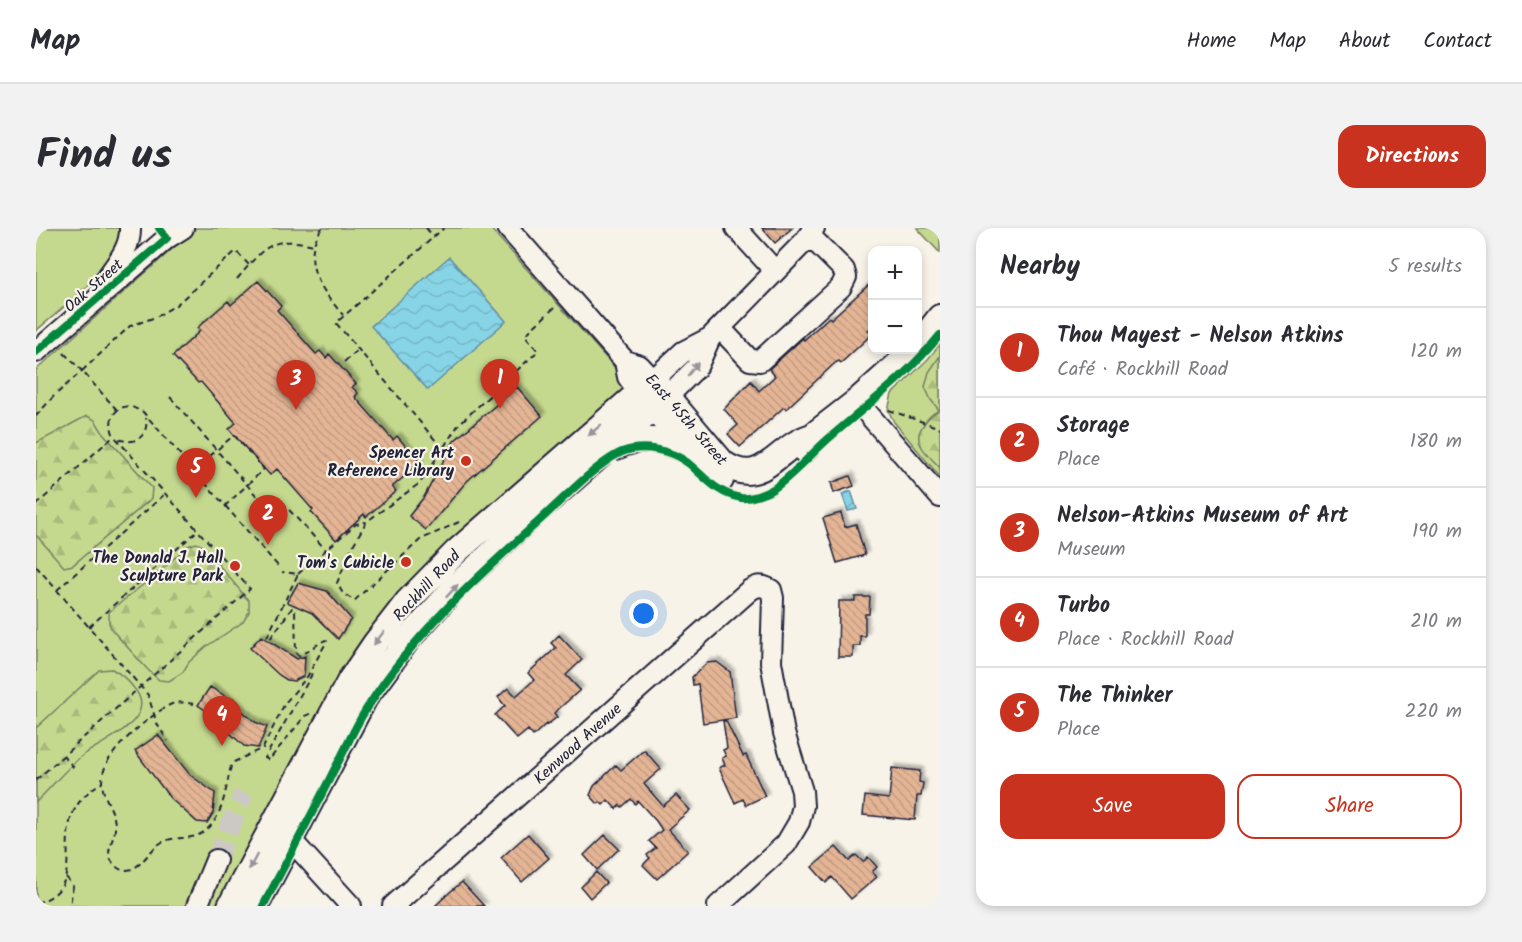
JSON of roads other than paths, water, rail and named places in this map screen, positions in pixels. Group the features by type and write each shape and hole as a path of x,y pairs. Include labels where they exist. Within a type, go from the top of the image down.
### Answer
{"main road":[{"path":"922,340 940,317"},
{"path":"603,454 624,443 642,438 665,442 692,453 723,481 733,485 743,486 766,479 807,447 812,436 857,401 910,354"},
{"name":"East 45th Street","path":"654,394 723,463 742,473 770,464 800,439 812,436"},
{"name":"East 45th Street","path":"654,394 692,453"},
{"name":"Rockhill Road","path":"230,906 281,834 365,698 408,639 455,587 540,508 603,454 654,394"},
{"name":"Rockhill Road","path":"256,906 281,834 350,680 407,602 457,551 654,394"}],"street":[{"path":"94,301 104,281 118,264 125,250 130,228"},
{"name":"East 45th Street","path":"508,228 625,361 628,376 654,394"},
{"path":"736,228 775,271"},
{"path":"715,333 750,360 760,361 841,287 846,278 844,270 812,231"},
{"name":"Rockhill Road","path":"654,394 697,367 715,333 812,231"},
{"name":"Oak Street","path":"36,352 170,232"},
{"path":"857,401 940,497"},
{"name":"Kenwood Avenue","path":"393,906 750,590 763,586 771,590 773,598 771,662 784,733 801,791 803,806 799,822 786,844 718,906"},
{"path":"281,834 351,906"},
{"path":"197,906 216,860"}],"water":[{"path":"449,257 506,321 428,390 371,326"},
{"path":"851,491 857,509 848,511 842,494"}],"tunnel":[{"path":"216,860 244,793"}],"place":[{"name":"Thou Mayest - Nelson Atkins","path":"500,409"},
{"name":"Nelson-Atkins Museum of Art","path":"296,410"},
{"name":"Spencer Art Reference Library","path":"466,461"},
{"name":"The Thinker","path":"196,498"},
{"name":"Storage","path":"268,545"},
{"name":"Tom's Cubicle","path":"406,562"},
{"name":"The Donald J. Hall Sculpture Park","path":"235,566"},
{"name":"Turbo","path":"222,746"}]}
